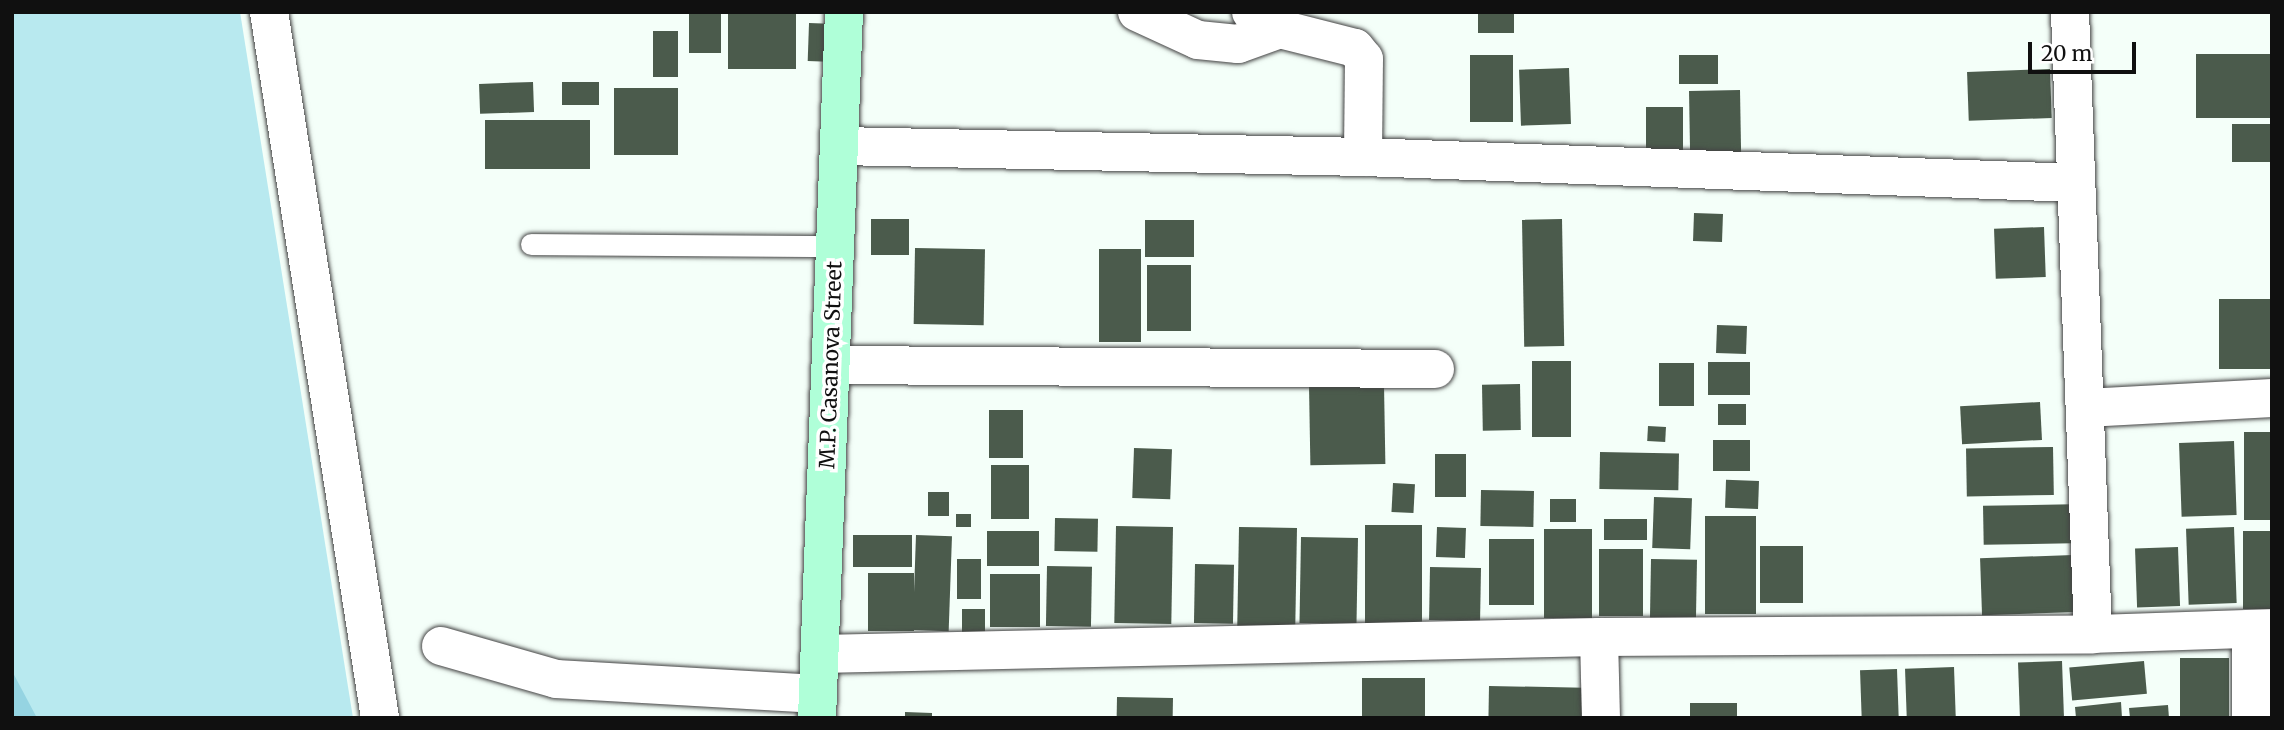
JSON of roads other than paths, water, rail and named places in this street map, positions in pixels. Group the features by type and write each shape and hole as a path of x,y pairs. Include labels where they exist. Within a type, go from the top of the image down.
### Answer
{"street":[{"path":"269,12 380,718"},
{"name":"M.P. Casanova Street","path":"818,706 844,12"},
{"path":"1137,12 1198,40 1238,44 1265,21 1355,48 1364,59 1363,157"},
{"path":"2070,12 2093,634"},
{"path":"839,146 1363,157 2076,183"},
{"path":"831,365 1435,369"},
{"path":"2086,408 2272,398"},
{"path":"820,654 1599,637 2093,634 2261,629 2251,718"},
{"path":"1599,637 1601,718"},
{"path":"441,646 556,680 818,706"}],"lane":[{"path":"531,244 836,246"}]}
